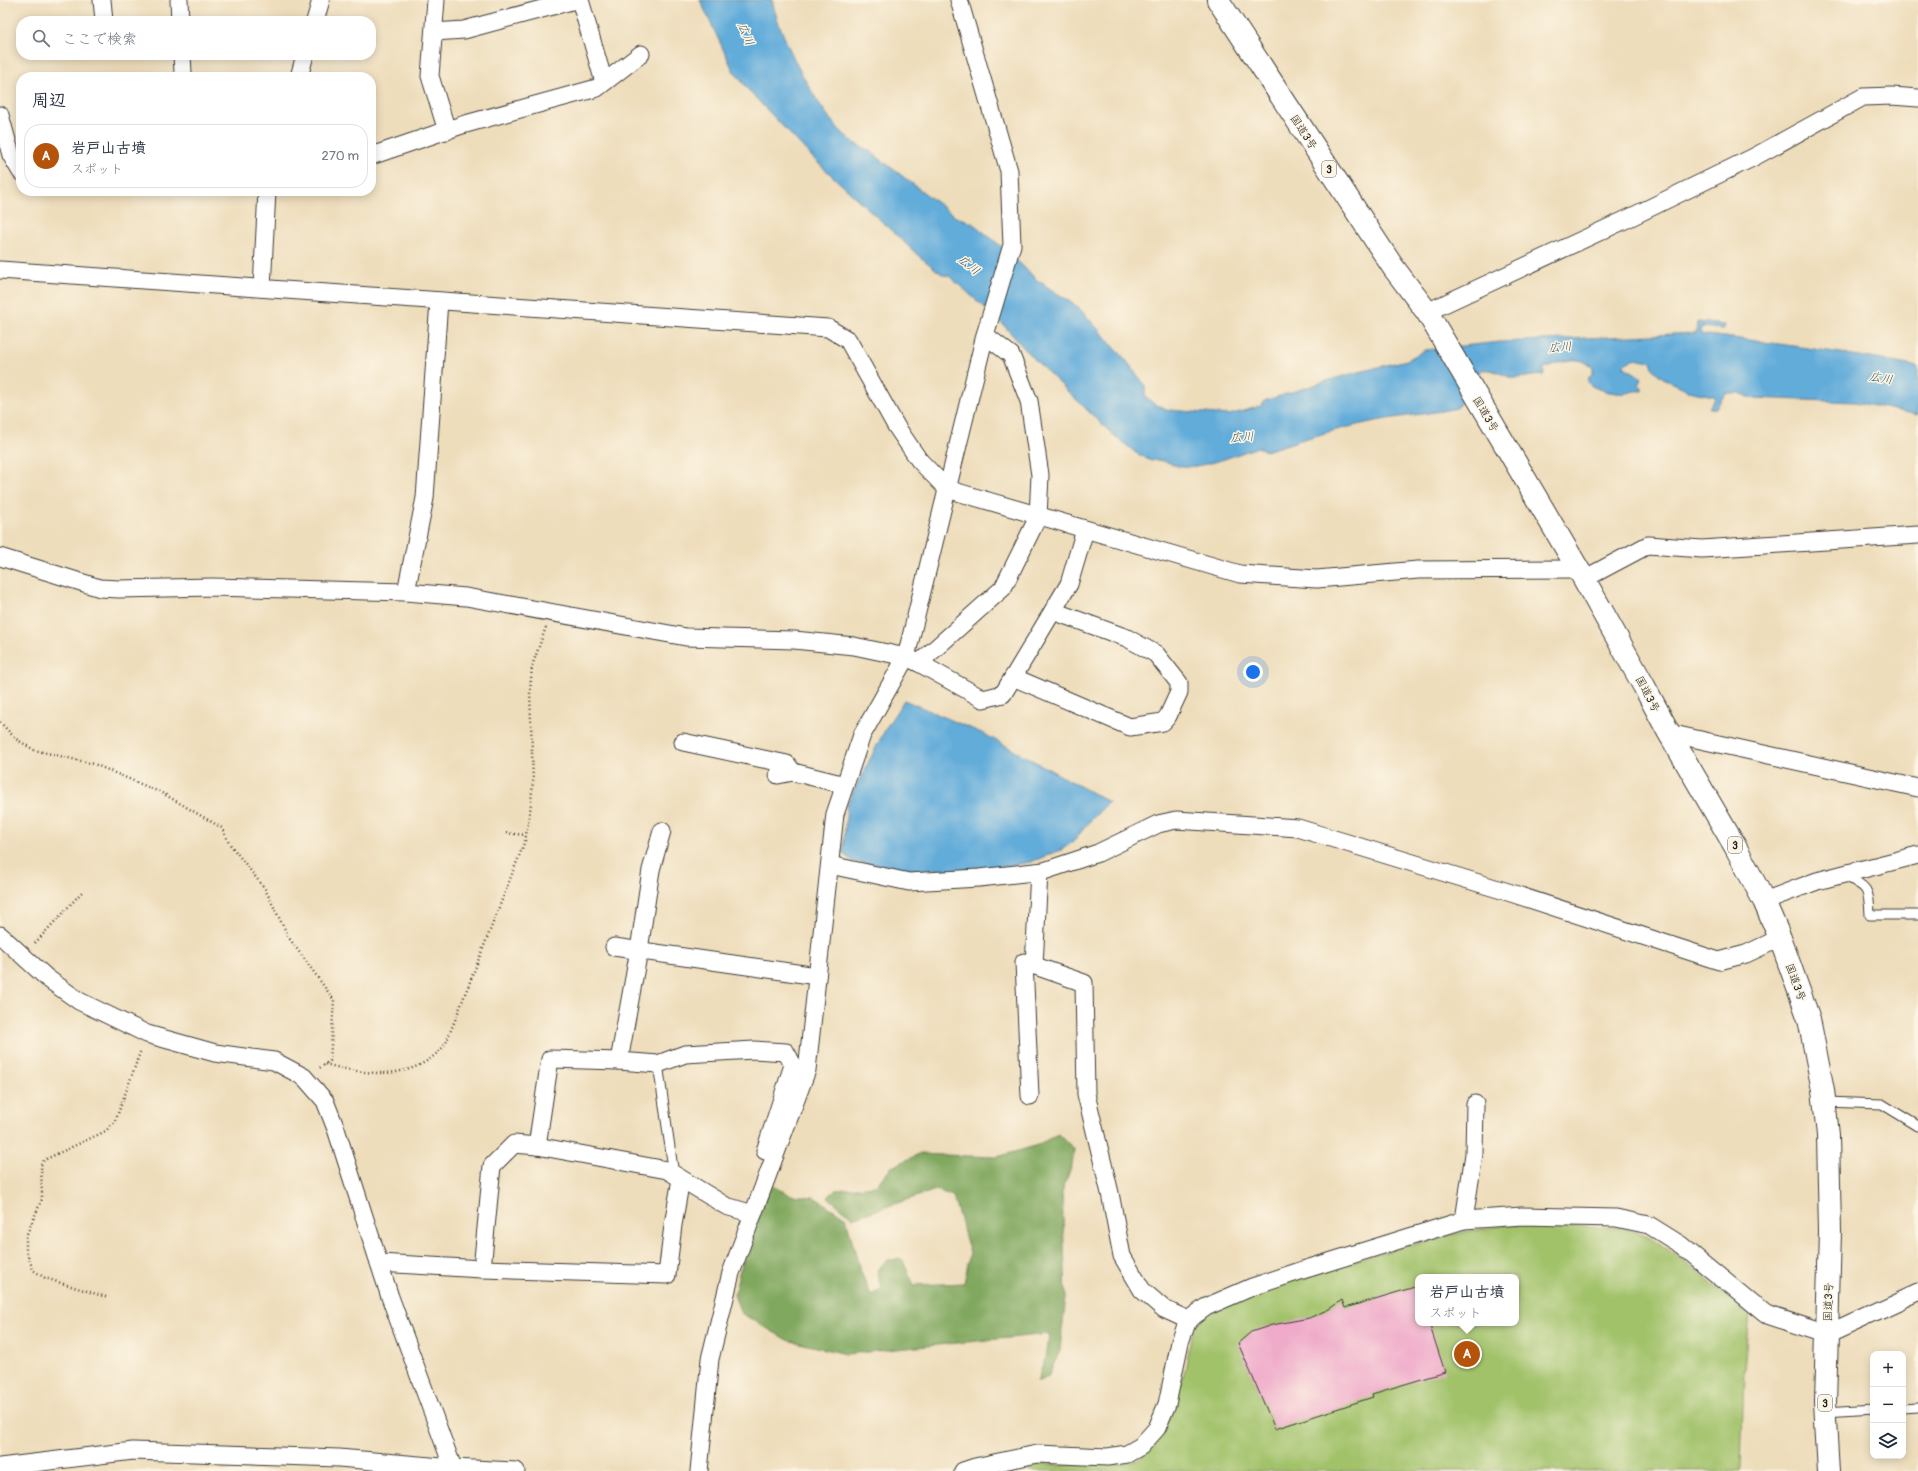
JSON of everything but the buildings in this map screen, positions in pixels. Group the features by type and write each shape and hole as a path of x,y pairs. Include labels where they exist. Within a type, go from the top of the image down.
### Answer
{"highway":[{"name":"国道3号","path":"1218,0 1393,267 1427,312 1440,337 1581,574 1669,732 1736,848 1764,901 1780,938 1809,1019 1824,1102 1828,1135 1830,1232 1826,1413 1829,1471"}],"street":[{"path":"102,0 104,16"},
{"path":"179,0 180,16"},
{"path":"316,16 321,0"},
{"path":"436,0 430,76 447,130"},
{"path":"434,32 464,30 575,0"},
{"path":"580,0 604,82"},
{"path":"912,660 947,489 987,329 1012,245 1009,171 959,0"},
{"path":"376,154 447,130 597,88 641,54"},
{"path":"300,72 304,60"},
{"path":"1427,312 1627,219 1754,157 1863,97 1892,96 1918,98"},
{"path":"0,115 11,155 16,164"},
{"path":"262,288 268,196"},
{"path":"0,270 828,328 848,340 896,426 915,455 947,489 1038,517 1240,574 1317,579 1418,570 1581,574 1648,545 1702,549 1909,534 1918,535"},
{"path":"406,592 425,498 439,301"},
{"path":"699,1471 710,1359 731,1273 807,1070 835,814 862,735 912,660 1003,588 1038,517 1040,475 1029,401 1011,354 987,329"},
{"path":"0,557 100,588 213,587 406,592 466,597 686,637 794,640 854,646 912,660 983,699 1003,694 1069,584 1085,530"},
{"path":"1013,677 1130,727 1163,722 1168,716 1179,692 1179,683 1156,654 1127,638 1053,611"},
{"path":"1669,732 1918,788"},
{"path":"683,742 786,764 786,774 845,785"},
{"path":"830,865 909,882 979,878 1039,872 1098,853 1158,824 1176,820 1298,828 1508,892 1719,961 1746,954 1780,938"},
{"path":"619,1061 639,950 651,870 662,831"},
{"path":"1764,901 1817,881 1918,855"},
{"path":"1034,965 1039,872"},
{"path":"0,935 24,955 47,978 79,1001 147,1034 215,1053 274,1061 304,1077 325,1101 336,1129 379,1263 453,1468"},
{"path":"614,946 817,976"},
{"path":"1030,1096 1024,962 1084,983 1086,1094 1110,1194 1122,1256 1142,1290 1164,1309 1188,1320"},
{"path":"537,1146 550,1059 658,1064 685,1054 754,1050 786,1052 793,1065 756,1176 766,1179"},
{"path":"1464,1220 1474,1154 1475,1104"},
{"path":"482,1269 492,1166 514,1144 537,1146 667,1170 726,1206 753,1214"},
{"path":"379,1263 482,1269 667,1276 678,1177"},
{"path":"963,1471 975,1466 1036,1454 1108,1457 1127,1454 1141,1446 1157,1428 1167,1404 1180,1342 1188,1320 1206,1307 1252,1287 1464,1220 1522,1216 1608,1217 1649,1225 1681,1245 1765,1314 1827,1334 1918,1292"},
{"path":"1,1465 133,1451 339,1458 453,1468 516,1471"}],"lane":[{"path":"1842,874 1864,886 1870,896 1870,915 1918,915"},
{"path":"658,1064 678,1177"},
{"path":"1824,1102 1882,1104 1918,1126"},
{"path":"1906,1409 1918,1408"},
{"path":"1826,1413 1870,1410"}],"path":[{"path":"325,1064 347,1070 387,1074 400,1072 417,1066 440,1051 446,1043 526,835 533,781 530,692 532,666 551,612"},
{"path":"0,722 16,739 34,750 94,764 164,794 222,828 229,843 265,889 290,938 334,1000 330,1061 304,1077"},
{"path":"506,833 526,835"},
{"path":"24,955 82,892"},
{"path":"106,1297 45,1278 33,1270 26,1250 26,1236 42,1199 41,1165 44,1160 106,1131 116,1119 147,1034"}],"green space":[{"path":"1059,1134 1074,1149 1072,1165 1062,1192 1066,1297 1060,1350 1048,1377 1037,1382 1047,1353 1049,1334 846,1354 787,1340 741,1313 734,1295 739,1273 770,1184 790,1195 814,1197 846,1218 860,1270 871,1295 882,1289 877,1270 888,1260 902,1259 914,1285 964,1283 970,1253 953,1196 936,1190 853,1218 828,1197 835,1190 876,1186 890,1168 919,1154 997,1157 1035,1146"},
{"path":"1506,1225 1626,1228 1650,1237 1683,1260 1712,1285 1749,1313 1744,1370 1741,1471 996,1471 1022,1463 1070,1465 1121,1464 1138,1459 1149,1451 1164,1432 1186,1367 1190,1342 1195,1327 1207,1314 1274,1285 1372,1255 1464,1232"}],"water":[{"name":"広川","path":"700,0 772,0 782,31 798,66 826,114 840,131 856,144 871,152 956,217 972,223 1006,250 1037,280 1078,307 1125,359 1145,385 1145,396 1154,404 1169,410 1229,415 1261,406 1264,401 1343,376 1407,360 1425,350 1500,342 1696,333 1697,322 1725,325 1724,329 1701,327 1700,334 1837,352 1918,367 1918,415 1855,402 1751,398 1740,393 1726,393 1715,409 1709,408 1715,399 1714,396 1687,391 1656,372 1651,362 1640,359 1632,360 1626,363 1623,366 1641,377 1639,385 1642,387 1642,391 1617,393 1605,391 1590,385 1588,382 1589,377 1593,373 1593,368 1588,363 1582,361 1569,360 1544,368 1544,375 1522,378 1511,377 1491,370 1481,370 1457,408 1356,425 1266,451 1258,447 1204,465 1182,467 1160,460 1151,461 1136,453 1109,431 1031,356 999,320 949,276 943,275 919,256 815,160 750,92 733,70"},
{"path":"904,700 984,734 1109,802 1089,822 1073,842 1061,850 1031,862 997,868 967,870 917,870 854,862 843,854 847,804 886,728"}],"place":[{"name":"岩戸山古墳","path":"1467,1354"}]}
